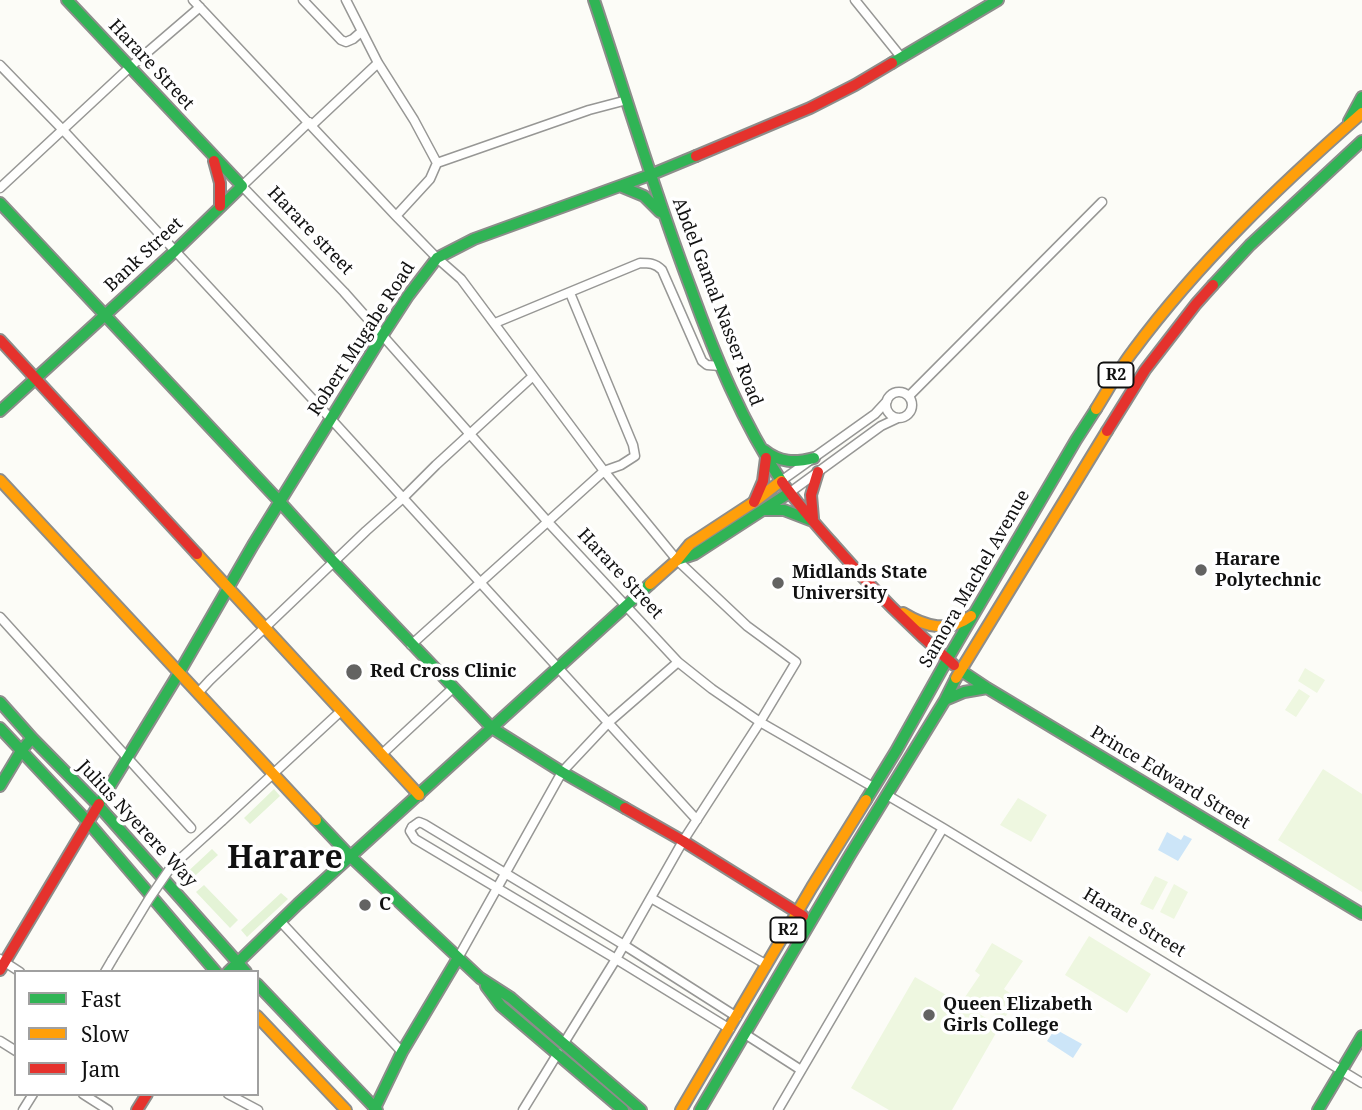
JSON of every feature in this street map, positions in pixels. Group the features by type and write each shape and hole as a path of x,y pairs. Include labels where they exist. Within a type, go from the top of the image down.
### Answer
{"main road":[{"name":"Harare Street","path":"67,0 210,153"},
{"name":"Abdel Gamal Nasser Road","path":"594,0 663,215 720,366 766,458 789,493 859,574 920,636 960,670"},
{"name":"Robert Mugabe Road","path":"2,964 179,673 253,545 382,336 437,258 474,239 650,175 810,108 855,85 998,0"},
{"path":"1345,128 1362,97"},
{"name":"Samora Machel Avenue","path":"681,1110 896,751 1076,440 1132,352 1235,231 1298,169 1362,113"},
{"name":"Samora Machel Avenue","path":"700,1110 945,700 960,670 1145,370 1196,304 1250,246 1362,141"},
{"name":"Harare street","path":"210,153 242,186"},
{"path":"210,153 218,172 220,206"},
{"name":"Bank Street","path":"0,411 242,186"},
{"path":"620,186 644,196 663,215"},
{"path":"0,203 411,645 492,728 811,921"},
{"path":"0,340 419,795"},
{"path":"760,447 782,461 798,463 814,458"},
{"path":"754,502 767,469 766,458"},
{"path":"815,522 809,504 811,486 818,472"},
{"path":"0,480 350,856 480,978 511,998 641,1110"},
{"path":"230,970 350,856 677,560 690,544 781,481"},
{"path":"677,560 695,554 789,493"},
{"path":"764,510 784,510 815,522"},
{"path":"890,605 911,619 941,628 958,624 975,613"},
{"name":"Prince Edward Street","path":"960,670 1362,914"},
{"path":"945,700 964,692 987,688"},
{"name":"Julius Nyerere Way","path":"0,702 98,805 244,970"},
{"name":"Julius Nyerere Way","path":"0,728 88,822 214,970"},
{"path":"0,786 32,738"},
{"path":"259,986 375,1109 402,1052 458,958"},
{"path":"480,978 501,1006 622,1110"},
{"path":"259,1018 346,1110"},
{"path":"1318,1110 1362,1036"}],"street":[{"path":"303,0 341,40 346,42 361,32"},
{"path":"346,0 378,63 437,163"},
{"path":"855,0 901,57"},
{"path":"0,188 197,4 396,216 461,279 604,471 677,560 747,626 796,662 683,842 565,1043"},
{"name":"Bank Street","path":"242,186 378,63"},
{"path":"0,65 331,419 697,820"},
{"path":"396,216 430,178 437,163 589,110 627,100"},
{"name":"Harare street","path":"242,186 301,246 382,336"},
{"path":"908,396 1102,202"},
{"path":"495,323 640,263 651,263 662,270 702,361 707,365 720,366"},
{"path":"411,645 604,471 635,456 633,445 570,293"},
{"name":"Harare Street","path":"382,336 547,521 678,662 760,722 873,787"},
{"path":"198,693 533,376"},
{"path":"781,481 875,414 889,397 898,392 908,396 912,403 906,416 881,426 789,493"},
{"path":"887,401 890,414 898,418"},
{"path":"0,617 191,828"},
{"path":"458,958 562,772 609,722 678,662"},
{"path":"381,755 453,688"},
{"path":"106,970 171,867 341,711"},
{"name":"Harare Street","path":"887,795 1362,1083"},
{"path":"398,814 412,827"},
{"path":"730,1030 415,839 410,831 412,827 419,822 424,824 737,1017"},
{"path":"778,1110 943,828"},
{"path":"651,898 767,965"},
{"path":"280,921 402,1052"},
{"path":"745,1034 801,1070"},
{"path":"523,1110 558,1053"},
{"path":"86,1096 108,1110"},
{"path":"232,1096 258,1110"}],"green space":[{"path":"1305,668 1325,680 1317,693 1298,681"},
{"path":"1299,689 1310,696 1296,717 1285,710"},
{"path":"1323,769 1362,794 1362,892 1278,840"},
{"path":"274,789 280,796 250,824 244,818"},
{"path":"1018,798 1047,815 1031,842 1000,825"},
{"path":"212,849 218,855 187,883 182,877"},
{"path":"1155,876 1168,882 1153,910 1140,904"},
{"path":"1174,884 1188,892 1174,919 1160,912"},
{"path":"204,885 238,920 230,928 196,892"},
{"path":"281,893 288,899 247,937 241,930"},
{"path":"1089,936 1151,974 1127,1013 1065,975"},
{"path":"992,943 1023,961 1004,989 1017,998 1004,1019 965,997 980,975 975,971"},
{"path":"915,977 1000,1026 952,1110 889,1110 851,1088"}],"water":[{"path":"1167,832 1181,840 1184,835 1192,839 1178,861 1158,850"},
{"path":"1055,1029 1082,1044 1073,1058 1047,1041"}],"traffic: fast":[{"path":"0,411 242,186 67,0"},
{"path":"594,0 665,217 710,339 754,436 782,482"},
{"path":"892,63 998,0"},
{"path":"1349,121 1362,97"},
{"path":"1213,285 1250,245 1362,141"},
{"path":"99,804 253,545 382,336 437,258 474,239 696,156"},
{"path":"620,186 644,196 660,212"},
{"path":"0,203 492,728 625,808"},
{"path":"866,800 1096,409"},
{"path":"764,450 788,461 814,458"},
{"path":"677,560 695,554 789,493"},
{"path":"764,510 784,510 810,520"},
{"path":"230,970 298,904 650,584"},
{"path":"960,670 1362,914"},
{"path":"700,1110 956,678"},
{"path":"945,700 964,692 987,688"},
{"path":"0,702 98,805 244,970"},
{"path":"0,728 88,822 214,970"},
{"path":"0,786 32,738"},
{"path":"316,820 350,856 480,978 511,998 641,1110"},
{"path":"374,1110 402,1052 458,958"},
{"path":"259,986 377,1110"},
{"path":"486,986 501,1006 623,1110"},
{"path":"1318,1110 1362,1036"}],"traffic: slow":[{"path":"1096,409 1128,358 1185,287 1270,197 1362,113"},
{"path":"956,678 1107,431"},
{"path":"0,480 316,820"},
{"path":"650,584 677,560 690,544 781,481"},
{"path":"197,554 419,795"},
{"path":"903,613 920,622 937,626 954,625 971,616"},
{"path":"681,1110 866,800"},
{"path":"259,1018 346,1110"}],"traffic: jam":[{"path":"696,156 810,108 892,63"},
{"path":"214,161 220,183 220,206"},
{"path":"1107,431 1145,370 1213,285"},
{"path":"0,340 197,554"},
{"path":"754,502 763,481 766,458"},
{"path":"813,518 811,495 818,472"},
{"path":"782,482 862,577 954,665"},
{"path":"0,970 99,804"},
{"path":"625,808 803,916"},
{"path":"137,1110 146,1096"}],"place":[{"name":"Harare Polytechnic","path":"1201,570"},
{"name":"Midlands State University","path":"778,583"},
{"name":"Red Cross Clinic","path":"354,672"},
{"name":"C","path":"365,905"},
{"name":"Queen Elizabeth Girls College","path":"929,1015"}],"district":[{"name":"Harare","path":"285,859"}]}
